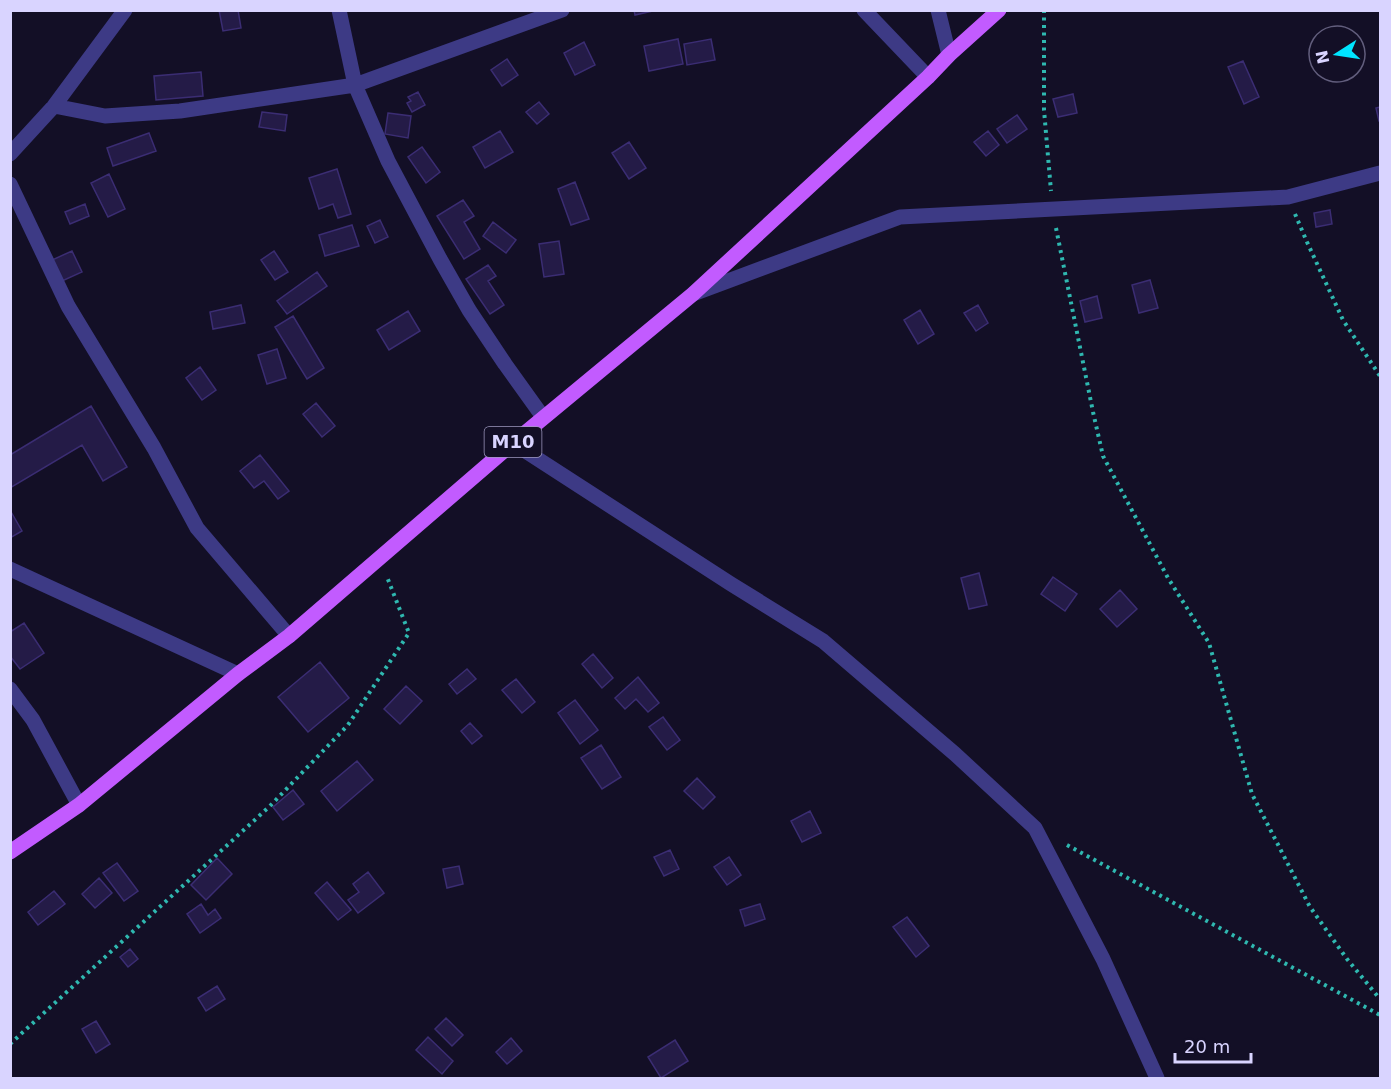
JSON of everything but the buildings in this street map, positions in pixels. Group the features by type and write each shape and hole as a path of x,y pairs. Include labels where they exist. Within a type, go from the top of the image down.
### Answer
{"main road":[{"name":"M10","path":"10,852 79,805 238,674 289,636 513,442 693,294 999,10"}],"street":[{"path":"10,154 54,106 125,10"},
{"path":"339,10 355,85 388,161 469,310 543,417"},
{"path":"54,106 105,116 180,111 355,85 562,10"},
{"path":"864,10 928,77"},
{"path":"938,10 949,55"},
{"path":"693,294 900,217 1288,197 1380,173"},
{"path":"10,184 69,306 154,448 197,528 289,636"},
{"path":"513,442 823,641 955,754 1035,828 1102,959 1157,1078"},
{"path":"10,569 238,674"},
{"path":"10,689 33,720 79,805"}],"path":[{"path":"1044,10 1044,110 1052,209 1103,456 1168,578 1209,644 1252,794 1310,907 1347,959 1380,999"},
{"path":"1288,197 1343,320 1380,376"},
{"path":"10,1044 270,806 348,725 409,633 379,559"},
{"path":"1067,845 1380,1015"}]}
